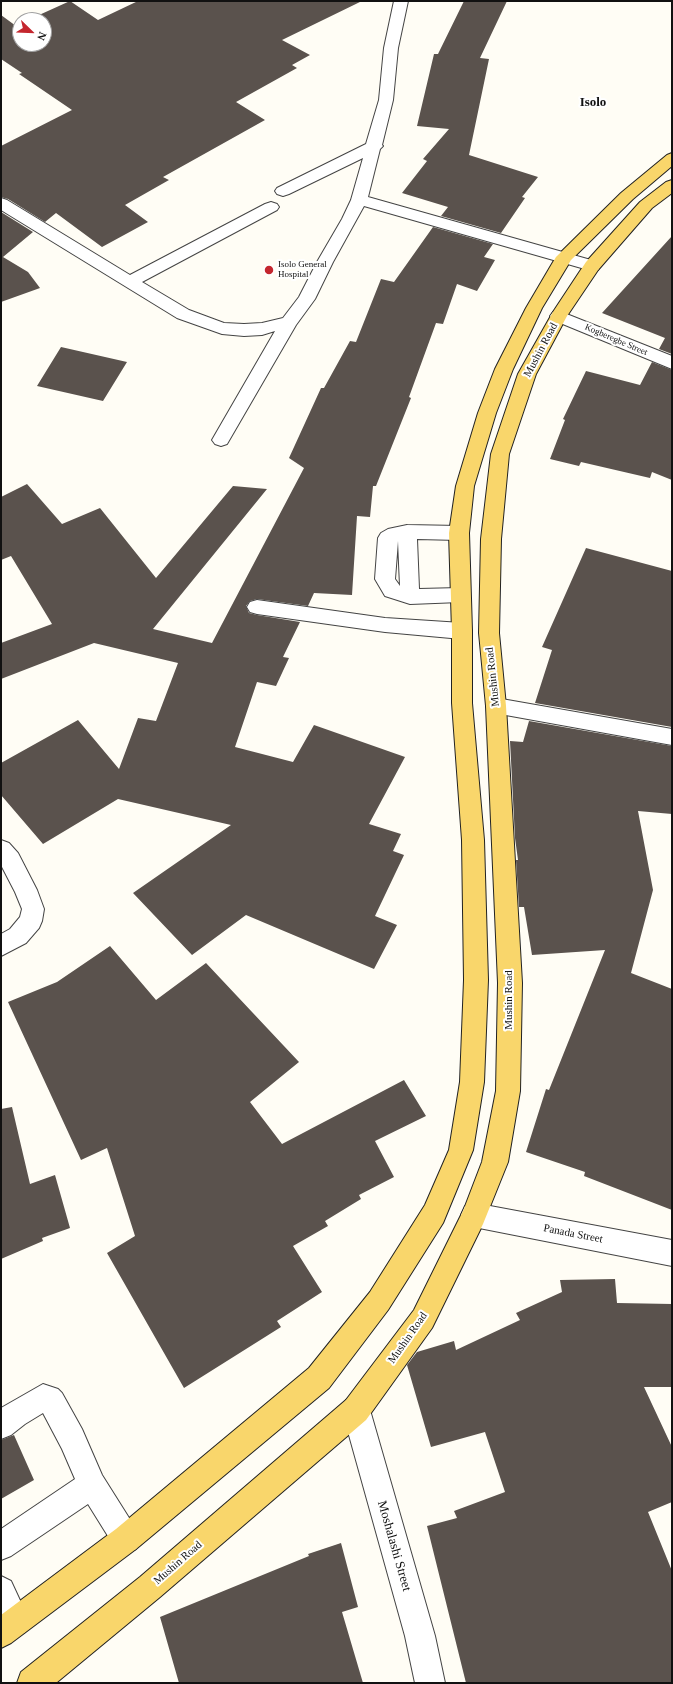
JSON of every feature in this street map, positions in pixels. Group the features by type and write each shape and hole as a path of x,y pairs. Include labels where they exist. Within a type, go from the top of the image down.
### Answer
{"main road":[{"path":"8,1628 126,1539 319,1378 380,1301 429,1221 461,1150 472,1082 476,980 473,840 462,703 462,631 459,533 465,486 487,414 504,368 534,308 564,257 627,196 672,158"},
{"name":"Mushin Road","path":"32,1683 150,1587 356,1410 423,1319 474,1215 495,1162 508,1091 510,983 496,706 489,633 489,604 495,490 499,461 511,419 527,374 559,316 592,266 646,205 672,185"}],"street":[{"path":"221,440 289,322 307,299 325,262 350,219 359,200 386,100 390,48 401,1"},
{"path":"283,191 374,146"},
{"path":"359,200 592,266"},
{"path":"1,203 183,314 222,328 244,330 262,329 289,322"},
{"path":"131,282 271,207"},
{"name":"Kogberegbe Street","path":"559,316 672,363"},
{"path":"459,533 407,532 410,597 460,595"},
{"path":"257,607 385,625 462,631"},
{"path":"496,706 672,737"},
{"path":"1,946 18,936 31,921 33,908 26,890 6,854"},
{"name":"Panada Street","path":"474,1215 672,1253"},
{"path":"1,1425 15,1414 43,1398 48,1399 52,1403 72,1439 92,1485 126,1539"},
{"name":"Moshalashi Street","path":"356,1410 420,1636 430,1683"},
{"path":"1,1546 92,1485"},
{"path":"1,1591 8,1628"}],"building":[{"path":"70,1 98,20 138,1 362,1 282,40 310,55 292,65 297,68 236,102 265,120 163,177 169,180 125,205 148,222 102,247 56,213 45,222 8,199 1,197 1,146 72,110 19,74 22,73 1,59 1,15 12,23 12,52 52,52 52,12 46,12"},
{"path":"464,1 507,1 480,58 489,59 469,155 538,177 522,197 525,198 501,233 441,216 448,207 402,193 427,161 423,159 449,129 417,126 434,54 438,54"},
{"path":"1,212 33,232 3,257 28,272 40,288 1,302"},
{"path":"433,227 493,244 484,257 495,260 477,291 457,284 443,324 436,323 409,397 411,398 376,486 373,486 370,517 357,516 352,595 314,593 308,606 257,599 250,601 246,606 249,613 300,622 283,657 289,658 276,686 257,682 235,747 293,762 314,725 405,757 369,824 401,834 393,851 404,855 375,916 397,925 374,969 246,915 192,955 133,893 231,825 118,799 43,844 1,795 1,763 78,720 119,769 138,718 156,721 178,663 94,643 1,679 1,643 52,624 11,556 1,560 1,497 27,484 62,524 100,508 156,578 233,486 267,489 153,629 212,643 304,468 289,458 321,388 324,388 350,341 356,342 381,279 394,282"},
{"path":"672,236 672,354 659,349 665,338 602,313"},
{"path":"61,347 127,362 103,401 37,386"},
{"path":"652,362 672,370 672,480 652,472 650,478 581,462 579,466 550,459 565,420 563,419 586,371 640,385"},
{"path":"586,548 672,571 672,727 535,703 552,650 542,647"},
{"path":"529,721 672,746 672,814 638,811 653,890 631,973 672,989 672,1210 584,1176 585,1172 526,1152 546,1089 549,1090 605,950 532,955 524,907 519,907 516,860 518,860 515,838 510,741 523,742"},
{"path":"110,946 156,1000 206,963 299,1062 250,1102 282,1144 404,1080 426,1116 375,1141 394,1177 359,1195 361,1199 325,1221 328,1226 293,1246 322,1292 277,1321 281,1327 184,1388 107,1253 135,1236 107,1148 81,1160 8,1002 57,982"},
{"path":"12,1107 30,1184 55,1175 70,1228 42,1238 43,1241 1,1259 1,1109"},
{"path":"615,1279 617,1303 672,1304 672,1387 644,1387 672,1447 672,1502 648,1512 672,1571 672,1683 466,1683 427,1526 457,1518 454,1511 505,1492 485,1432 431,1447 407,1365 417,1352 454,1341 456,1350 520,1320 516,1313 562,1292 560,1280"},
{"path":"14,1435 34,1480 1,1499 1,1440"},
{"path":"341,1543 358,1607 342,1612 363,1683 179,1683 160,1617 309,1556 308,1554"}],"place":[{"name":"Isolo General Hospital","path":"269,270"}],"district":[{"name":"Isolo","path":"593,103"}]}
